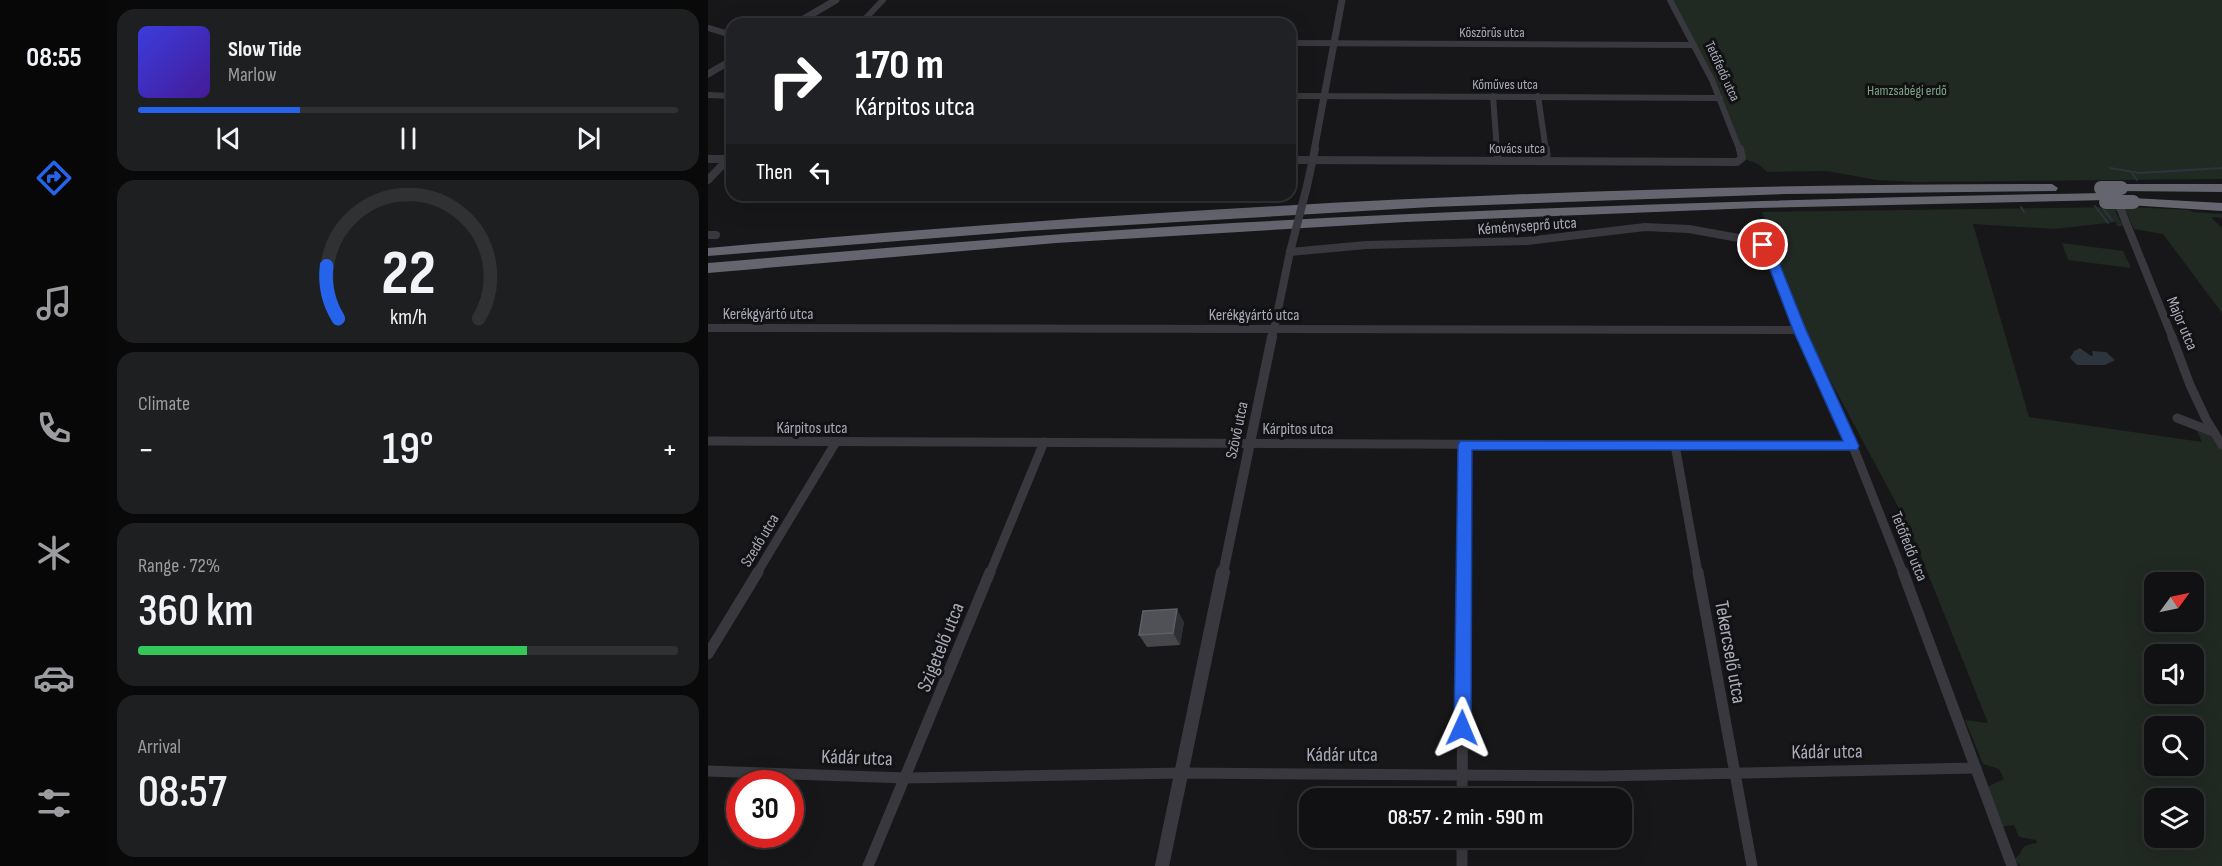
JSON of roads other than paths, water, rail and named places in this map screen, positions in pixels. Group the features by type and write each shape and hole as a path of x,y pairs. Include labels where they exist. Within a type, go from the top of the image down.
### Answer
{"highway":[{"path":"2130,194 2172,183 2222,182"},
{"path":"708,268 1090,236 1427,216 1764,203 2030,199 2050,202 2222,188"},
{"path":"708,252 1110,220 1628,195 1858,189 2104,196 2130,194 2222,196"},
{"path":"2130,194 2222,207"}],"street":[{"path":"805,18 836,0"},
{"path":"866,18 883,0"},
{"name":"Szövő utca","path":"1162,866 1290,252 1314,160 1342,0"},
{"name":"Tetőfedő utca","path":"1670,0 1720,98 1742,158"},
{"path":"708,28 726,33"},
{"name":"Köszörűs utca","path":"1296,43 1694,45"},
{"path":"708,74 726,64"},
{"path":"708,95 726,96"},
{"name":"Kőműves utca","path":"1296,96 1720,98"},
{"path":"1493,96 1498,160"},
{"path":"1538,96 1547,160"},
{"path":"708,159 726,158"},
{"name":"Kovács utca","path":"1296,160 1731,163 1742,158"},
{"path":"708,180 726,163"},
{"name":"Major utca","path":"2121,210 2166,325 2178,348 2190,385 2213,432 2222,445"},
{"name":"Kéményseprő utca","path":"1290,252 1366,245 1527,241 1645,227 1689,230 1755,241 1763,245"},
{"name":"Tetőfedő utca","path":"1763,245 1768,250 1799,330 1852,446 1908,585 2012,866"},
{"name":"Kerékgyártó utca","path":"708,328 1799,330"},
{"path":"2177,418 2213,432"},
{"name":"Kárpitos utca","path":"708,441 1852,446"},
{"name":"Szedő utca","path":"708,654 836,442"},
{"name":"Szigetelő utca","path":"868,866 1044,442"},
{"path":"1462,788 1465,445"},
{"name":"Tekercselő utca","path":"1675,445 1752,866"},
{"name":"Kádár utca","path":"708,771 906,778 1182,773 1603,776 1976,768"},
{"path":"1462,848 1462,866"}],"waterway":[{"path":"2110,168 2140,173 2222,168"},
{"path":"2131,172 2137,180"},
{"path":"2095,206 2108,223"},
{"path":"2021,207 2024,212"},
{"path":"2104,210 2112,220"}],"park label":[{"name":"Hamzsabégi erdő","path":"1907,90"}]}
